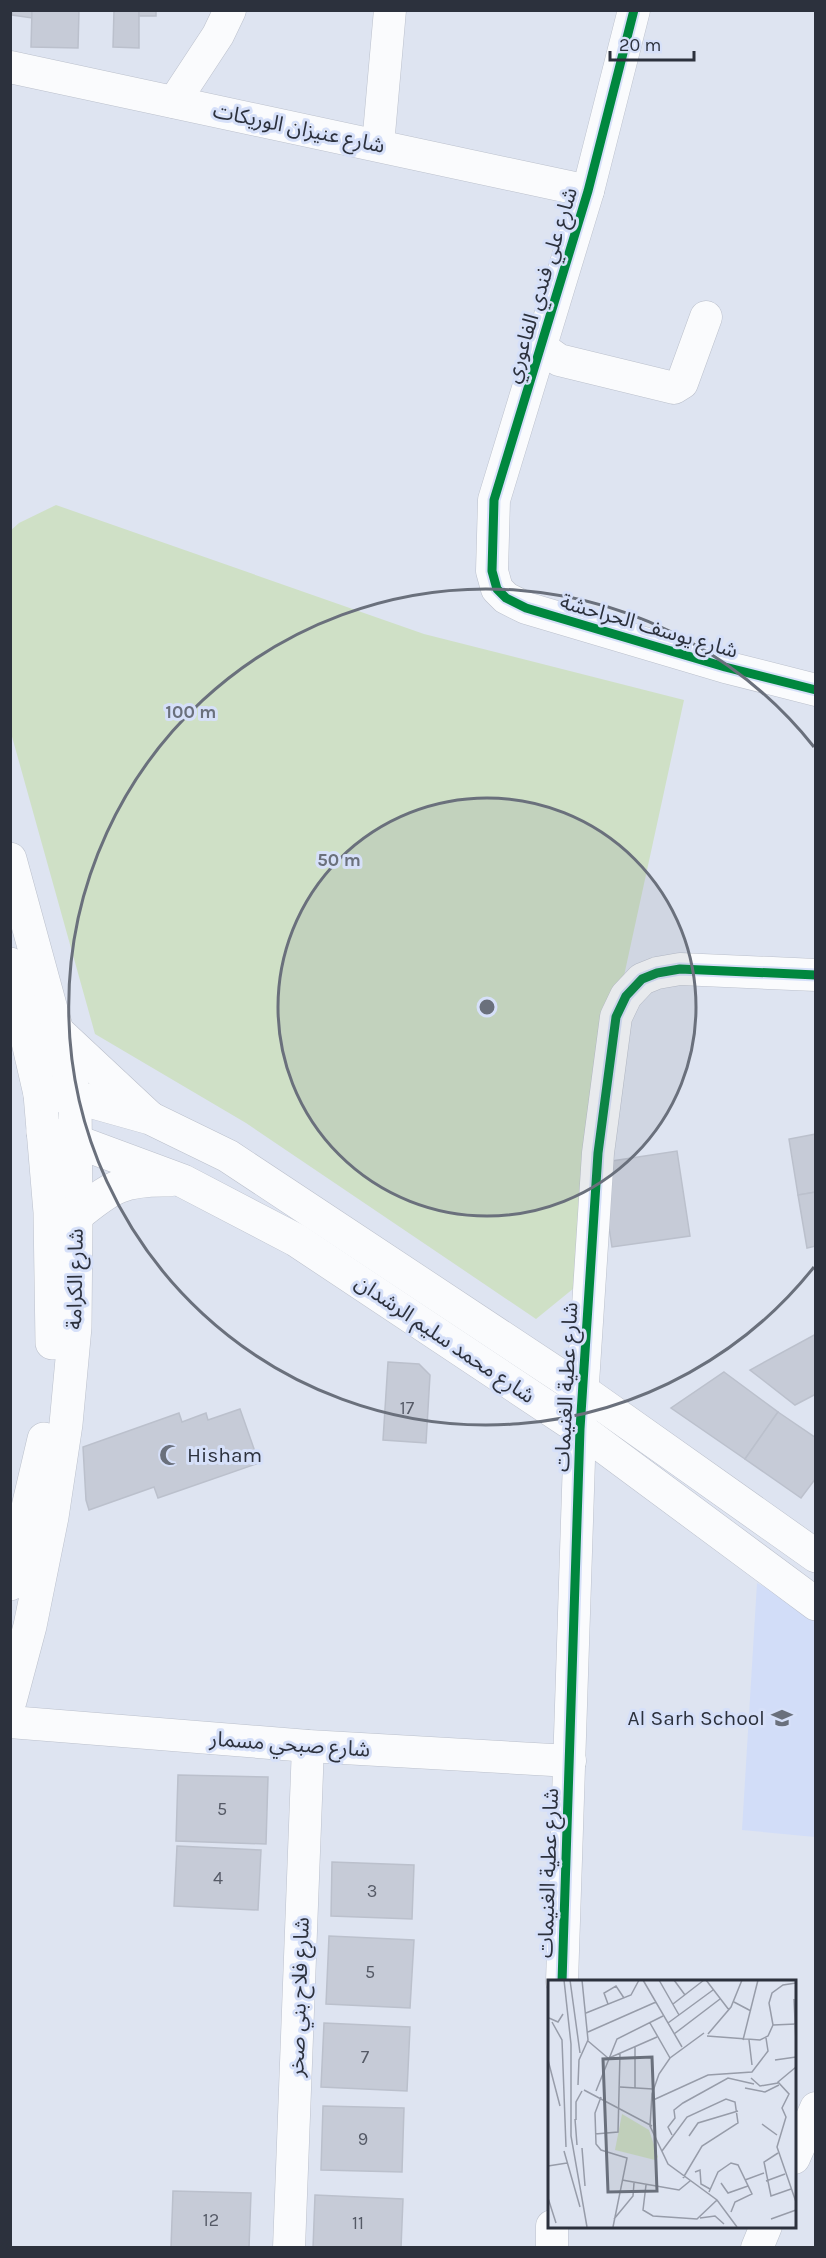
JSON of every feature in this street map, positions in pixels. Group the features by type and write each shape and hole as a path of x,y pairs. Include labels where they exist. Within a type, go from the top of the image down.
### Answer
{"street":[{"path":"174,102 218,35 230,10"},
{"path":"378,145 390,10"},
{"name":"شارع علي فندي الفاعوري","path":"492,571 494,500 588,191 634,10"},
{"name":"شارع عنيزان الوريكات","path":"10,67 588,191"},
{"path":"542,348 559,360 674,388 682,383 706,317"},
{"name":"شارع يوسف الحراحشة","path":"492,571 497,590 506,598 526,608 725,667 816,690"},
{"name":"شارع الكرامة","path":"10,859 75,1097 76,1216 75,1327 66,1424 30,1518 10,1584"},
{"name":"شارع الكرامة","path":"10,964 40,1095 50,1212 52,1346 45,1437 30,1518 30,1626 10,1701"},
{"name":"شارع عطية الغنيمات","path":"562,1980 580,1430 598,1153 616,1017 626,996 642,979 657,973 680,969 816,975"},
{"path":"58,1032 150,1118"},
{"name":"شارع محمد سليم الرشدان","path":"40,1095 75,1097 150,1118 228,1156 583,1391 816,1556"},
{"name":"شارع محمد سليم الرشدان","path":"43,1132 75,1141 183,1180 296,1240 580,1430 816,1604"},
{"path":"76,1216 103,1194 122,1185 143,1180 183,1180"},
{"name":"شارع صبحي مسمار","path":"10,1722 308,1746 570,1761"},
{"name":"شارع فلاح بني صخر","path":"289,2247 308,1746"},
{"path":"796,2156 816,2108"},
{"path":"552,2228 552,2247"},
{"path":"757,2247 765,2228"}],"shaded area":[{"name":"Al Sarh School","path":"757,1583 791,1601 815,1606 815,1837 742,1830"}],"green space":[{"path":"56,505 424,634 684,700 607,1054 579,1284 536,1319 246,1123 95,1034 11,733 10,531 19,523"}],"building":[{"path":"12,10 32,10 32,18 12,15"},
{"path":"32,10 79,10 78,48 31,47"},
{"path":"114,10 139,10 139,48 113,47"},
{"path":"139,10 156,10 156,16 139,16"},
{"path":"816,1134 816,1192 798,1195 789,1139"},
{"path":"677,1151 690,1236 612,1247 599,1163"},
{"path":"816,1192 816,1246 807,1248 798,1195"},
{"path":"816,1334 816,1394 795,1405 750,1370"},
{"path":"388,1362 419,1364 430,1375 426,1443 383,1440"},
{"path":"724,1372 778,1412 745,1459 671,1408"},
{"name":"Hisham","path":"240,1409 259,1463 158,1498 154,1487 89,1510 86,1500 83,1447 179,1413 182,1422 206,1413 208,1420"},
{"path":"778,1412 816,1438 816,1478 801,1498 745,1459"},
{"path":"178,1775 268,1777 266,1844 176,1841"},
{"path":"177,1846 261,1850 258,1910 174,1906"},
{"path":"332,1862 414,1865 412,1919 331,1916"},
{"path":"329,1936 414,1940 410,2008 326,2004"},
{"path":"324,2023 410,2027 407,2091 321,2087"},
{"path":"323,2106 404,2108 402,2172 321,2170"},
{"path":"173,2191 251,2193 249,2248 171,2248"},
{"path":"315,2195 403,2199 401,2248 313,2248"}],"cycle path":[{"path":"634,10 588,191 494,500 492,571 497,589 506,598 526,608 725,667 816,690"},
{"path":"562,1980 580,1429 598,1153 616,1017 626,996 642,979 657,973 680,969 816,975"}],"place":[{"name":"Hisham","path":"170,1455"},
{"name":"Al Sarh School","path":"782,1718"}]}
